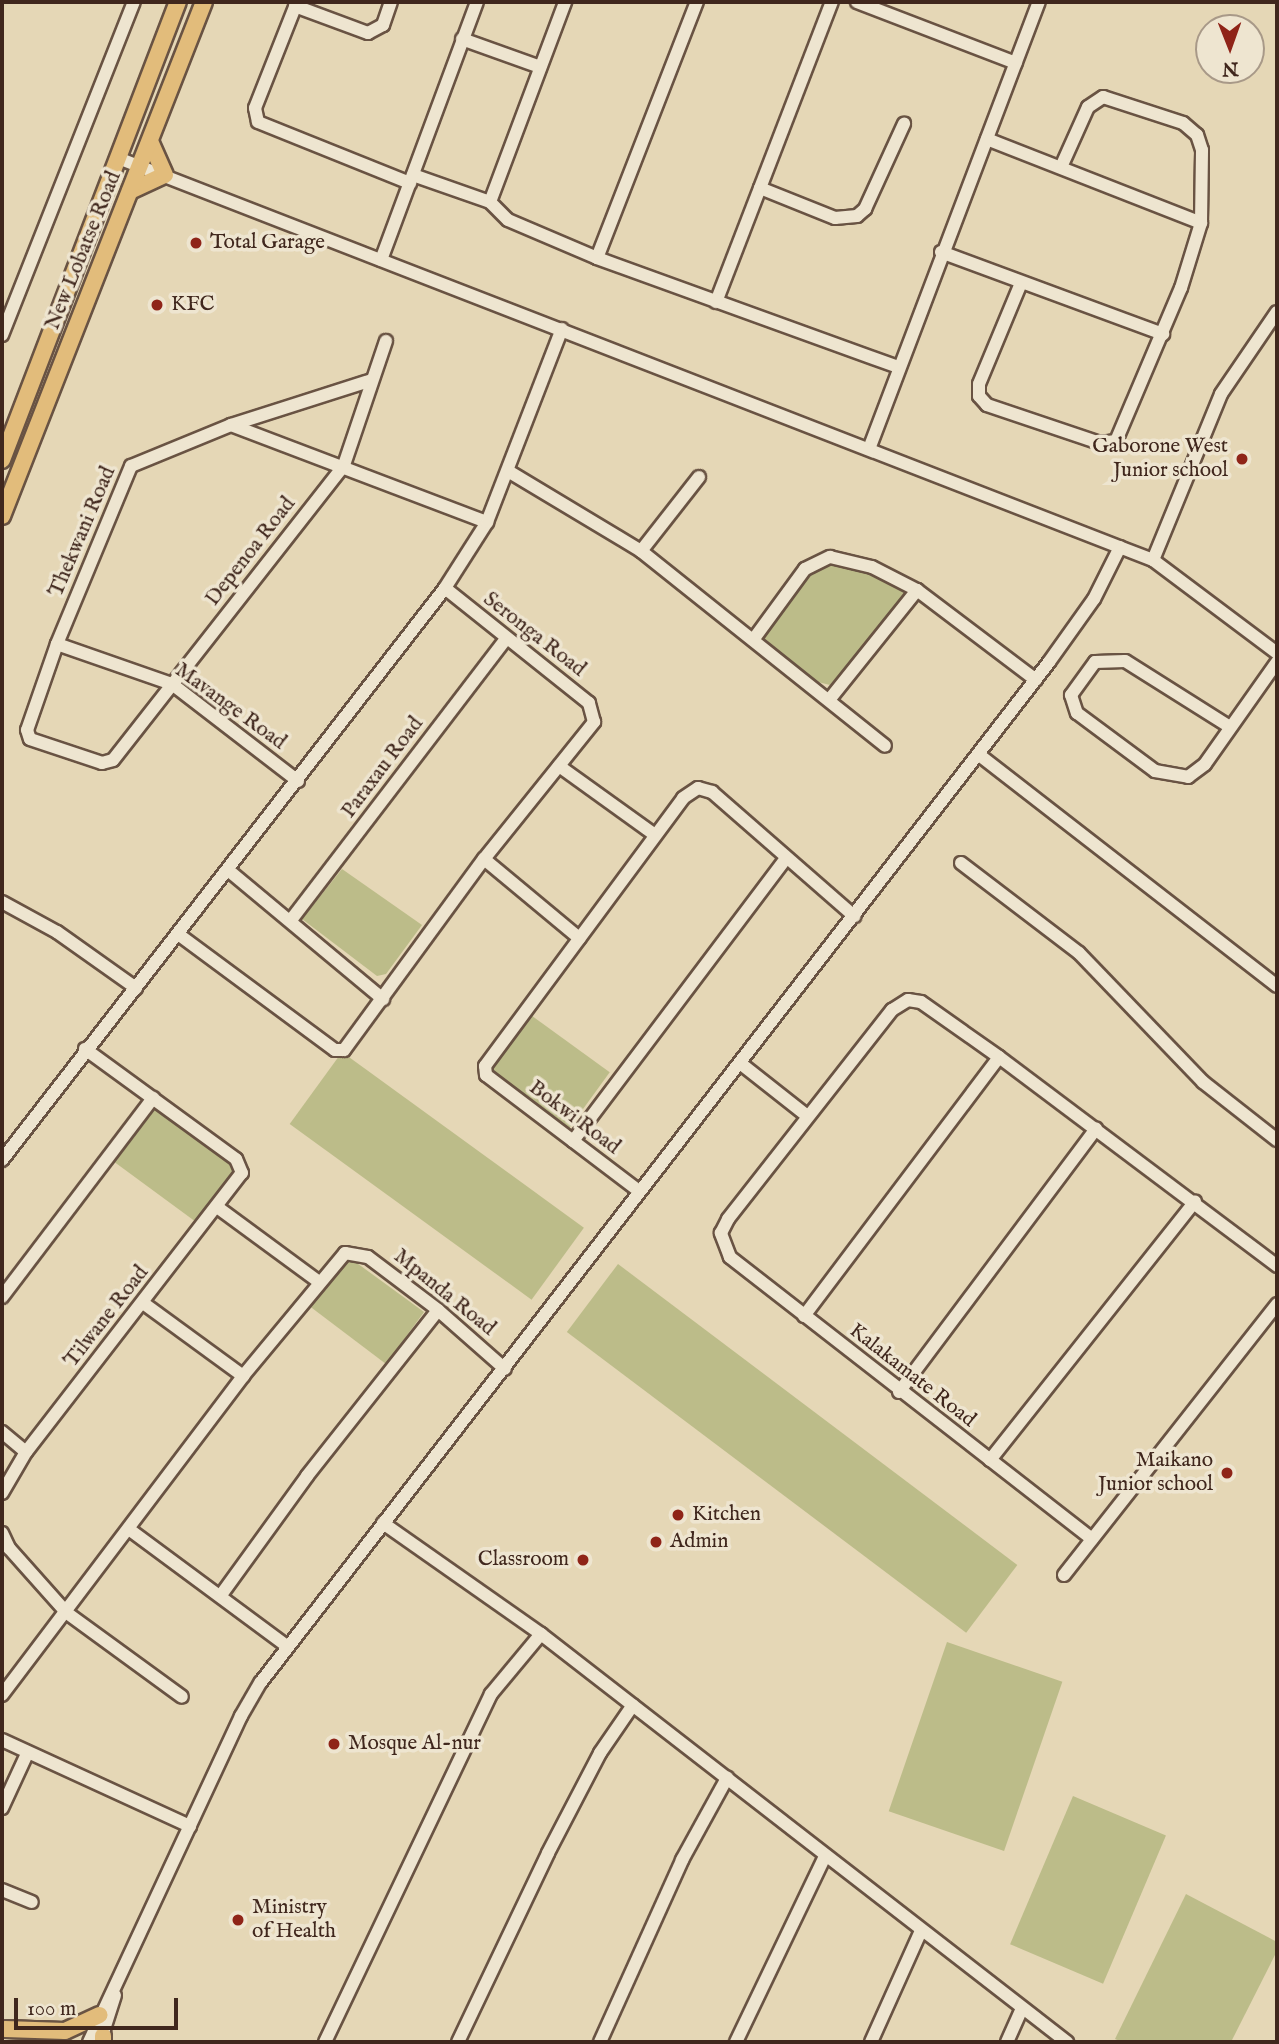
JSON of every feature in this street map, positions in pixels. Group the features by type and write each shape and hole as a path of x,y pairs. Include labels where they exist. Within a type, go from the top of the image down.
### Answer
{"main road":[{"path":"2,458 178,2"},
{"name":"New Lobatse Road","path":"2,516 204,2"},
{"path":"130,191 165,175 149,142"},
{"path":"59,311 80,318"},
{"path":"3,2028 65,2031 100,2015"},
{"path":"3,2028 39,2042"}],"street":[{"path":"2,335 134,2"},
{"path":"391,2 383,25 374,33 296,4 255,108 258,122 411,179 490,202 508,220 597,258 898,368"},
{"path":"381,260 477,2"},
{"path":"490,202 565,2"},
{"path":"597,258 697,2"},
{"path":"716,302 832,2"},
{"path":"857,2 1016,63"},
{"path":"869,449 941,252 1039,2"},
{"path":"462,39 540,67"},
{"path":"1021,283 979,384 979,396 987,405 1112,443 1120,438 1163,334 1201,223 1202,150 1196,135 1183,124 1103,97 1088,107 1061,167"},
{"path":"760,188 835,218 857,216 865,208 904,124"},
{"path":"987,139 1201,223"},
{"path":"118,158 1153,560 1277,653"},
{"path":"941,252 1163,334"},
{"path":"1153,560 1221,394 1277,312"},
{"path":"2,1160 85,1049 298,781 445,588 487,522 562,330"},
{"name":"Depenoa Road","path":"106,763 172,684 344,465 386,341"},
{"name":"Thekwani Road","path":"106,763 33,741 26,733 57,644 131,466 231,425 372,380"},
{"path":"231,425 344,465 487,522"},
{"path":"2,458 22,465"},
{"path":"508,471 641,551 885,746"},
{"path":"641,551 699,477"},
{"path":"99,2041 115,1994 241,1716 287,1646 505,1369 639,1191 1035,680 1094,599 1120,547"},
{"path":"753,640 805,569 817,559 830,557 872,568 917,590 1035,680"},
{"name":"Seronga Road","path":"445,588 505,640 589,703 595,715 559,766"},
{"path":"830,700 917,590"},
{"name":"Paraxau Road","path":"291,920 505,640"},
{"name":"Mavange Road","path":"57,644 172,684 298,781"},
{"path":"1230,727 1125,661 1095,662 1071,695 1077,713 1164,776 1178,778 1197,772 1230,727 1277,662"},
{"path":"978,754 1277,986"},
{"path":"178,934 337,1051 344,1050 484,859 559,766 655,835"},
{"path":"484,859 579,938 683,798 705,788 785,860 854,916"},
{"path":"573,1141 785,860"},
{"path":"961,863 1079,953 1203,1082 1277,1140"},
{"path":"228,870 383,999"},
{"path":"2,902 57,932 136,988"},
{"name":"Bokwi Road","path":"579,938 489,1057 486,1075 639,1191"},
{"path":"740,1063 806,1115 892,1010 908,1000 921,1002 1195,1201 1277,1266"},
{"path":"2,1297 153,1098 85,1049"},
{"path":"804,1316 999,1057"},
{"name":"Tilwane Road","path":"2,1493 26,1452 239,1179 240,1165 153,1098"},
{"name":"Kalakamate Road","path":"806,1115 721,1233 730,1257 899,1392 1092,1539"},
{"path":"899,1392 1096,1129"},
{"path":"990,1460 1195,1201"},
{"path":"2,1695 130,1530 243,1376 319,1282 217,1207"},
{"name":"Mpanda Road","path":"319,1282 344,1254 355,1253 368,1257 438,1310 505,1369"},
{"path":"143,1303 243,1376"},
{"path":"1064,1575 1277,1304"},
{"path":"221,1595 307,1475 438,1310"},
{"path":"2,1432 26,1452"},
{"path":"383,1523 541,1633 1067,2042"},
{"path":"130,1530 287,1646"},
{"path":"2,1533 9,1548 67,1613 182,1697"},
{"path":"325,2042 491,1694 541,1633"},
{"path":"458,2042 600,1753 633,1705"},
{"path":"2,1740 27,1754 190,1826"},
{"path":"2,1808 27,1754"},
{"path":"600,2042 682,1860 727,1778"},
{"path":"736,2042 825,1856"},
{"path":"2,1891 33,1902"},
{"path":"872,2042 921,1931"},
{"path":"99,2041 100,2015 115,1994"},
{"path":"1007,2042 1023,2008"}],"green space":[{"path":"834,565 875,573 906,594 830,685 818,682 760,639 809,572"},
{"path":"342,869 422,925 386,974 377,976 302,919"},
{"path":"528,1013 610,1072 569,1129 487,1070"},
{"path":"342,1052 584,1228 532,1300 290,1124"},
{"path":"149,1105 233,1165 236,1173 196,1222 113,1161"},
{"path":"342,1257 350,1258 424,1312 386,1364 308,1305"},
{"path":"618,1264 1017,1565 966,1633 567,1332"},
{"path":"947,1642 1062,1682 1004,1851 889,1811"},
{"path":"1073,1796 1166,1835 1103,1984 1010,1944"},
{"path":"1186,1894 1277,1942 1277,1951 1231,2042 1122,2042 1115,2039"}],"place":[{"name":"Total Garage","path":"196,243"},
{"name":"KFC","path":"157,305"},
{"name":"Gaborone West Junior school","path":"1242,459"},
{"name":"Maikano Junior school","path":"1227,1473"},
{"name":"Kitchen","path":"678,1515"},
{"name":"Admin","path":"656,1542"},
{"name":"Classroom","path":"583,1560"},
{"name":"Mosque Al-nur","path":"334,1744"},
{"name":"Ministry of Health","path":"238,1920"}]}
